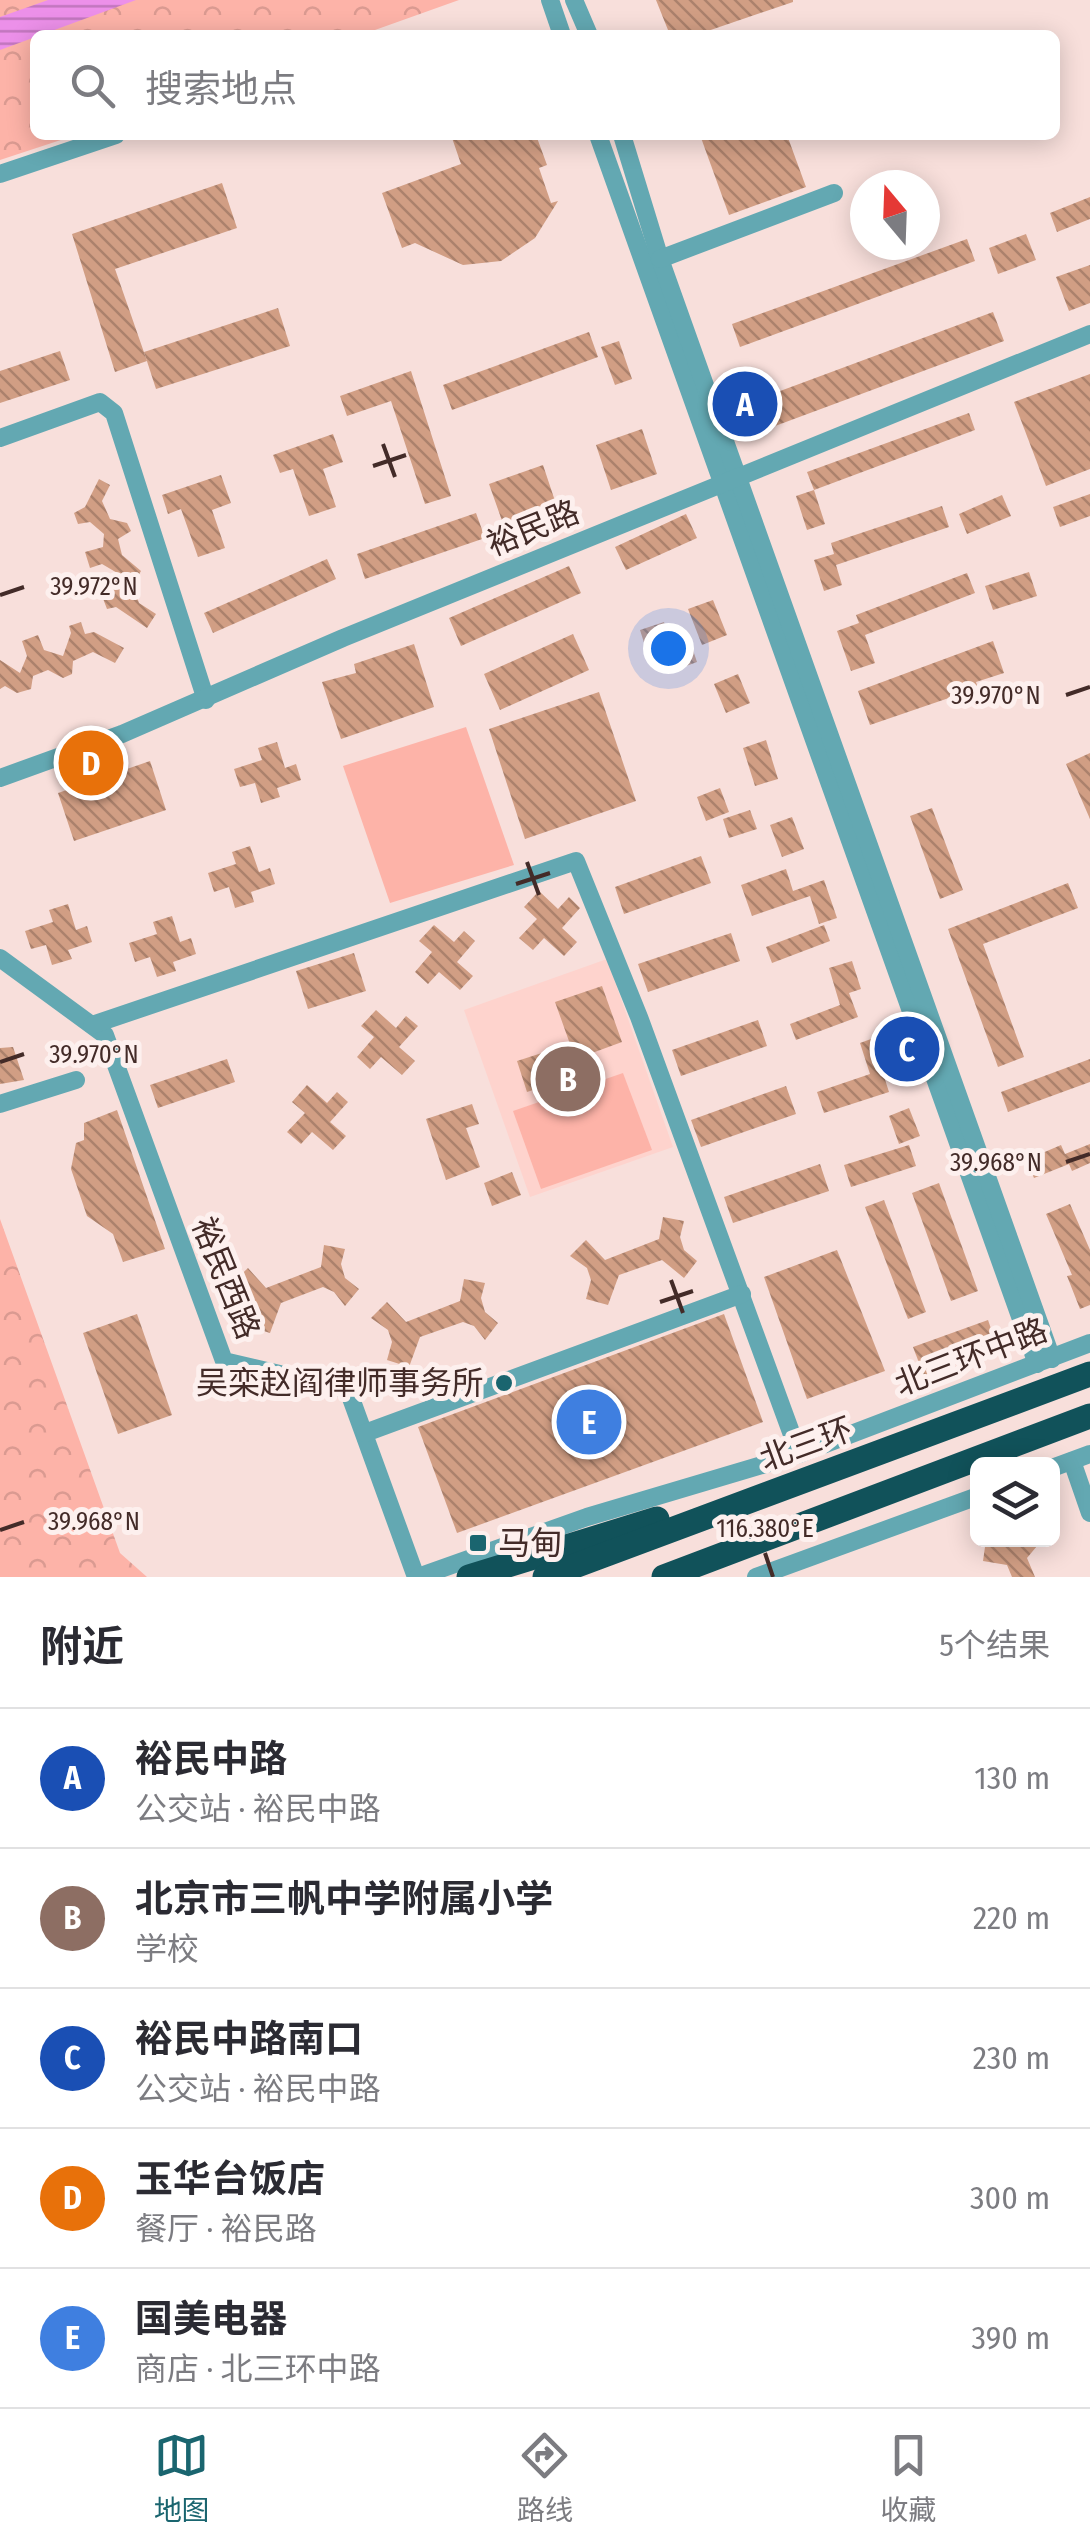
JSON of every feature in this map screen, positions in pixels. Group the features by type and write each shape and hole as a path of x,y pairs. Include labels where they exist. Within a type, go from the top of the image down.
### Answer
{"highway":[{"name":"北三环","path":"545,1577 800,1467 1090,1374"},
{"path":"665,1577 1090,1416"},
{"path":"469,1577 800,1467"}],"street":[{"path":"550,0 560,30"},
{"path":"577,0 588,30"},
{"path":"0,174 101,140"},
{"path":"600,140 730,480 1044,1362"},
{"path":"624,140 730,480"},
{"path":"660,258 834,194"},
{"name":"裕民路","path":"0,778 206,700 1090,334"},
{"path":"0,438 100,402 114,413 206,700"},
{"path":"92,1025 576,861 742,1294 800,1467"},
{"name":"裕民西路","path":"0,958 105,1035 224,1361 348,1390 417,1577"},
{"path":"0,1104 76,1080"},
{"path":"365,1432 742,1294"},
{"name":"北三环中路","path":"417,1577 587,1517 800,1467 1090,1343"},
{"path":"1084,1459 1090,1513"},
{"path":"756,1577 970,1499"}],"shaded area":[{"path":"48,0 136,0 54,30 30,30 30,39 0,50 0,17"},
{"path":"607,959 673,1147 530,1197 464,1010"}],"green space":[{"path":"0,0 459,0 375,30 30,30 30,140 61,140 0,160"},
{"path":"466,727 514,865 390,903 343,766"},
{"path":"623,1073 652,1150 541,1189 513,1111"},
{"path":"0,1219 120,1553 147,1577 0,1577"}],"building":[{"path":"656,0 793,0 711,30 668,30"},
{"path":"453,140 538,140 547,165 539,168 551,203 558,201 535,238 501,261 463,265 415,243 402,248 382,193 461,164"},
{"path":"702,140 789,140 806,187 729,215"},
{"path":"222,183 237,228 115,269 147,361 115,372 72,234"},
{"path":"1090,197 1090,219 1057,232 1050,213"},
{"path":"1026,234 1036,260 998,274 989,248"},
{"path":"967,239 975,261 740,347 732,324 909,260 940,260 940,249"},
{"path":"1090,265 1090,303 1069,311 1056,277"},
{"path":"278,308 290,346 156,389 144,352"},
{"path":"993,312 1004,341 767,429 756,400"},
{"path":"589,332 598,357 452,410 443,385"},
{"path":"619,341 632,379 615,385 601,347"},
{"path":"60,351 70,380 0,403 0,371"},
{"path":"411,371 451,496 425,504 391,401 347,416 340,396"},
{"path":"1090,374 1090,469 1046,486 1014,402"},
{"path":"969,413 975,430 814,490 807,472"},
{"path":"642,429 657,474 611,490 596,445"},
{"path":"333,434 343,462 323,469 336,507 309,516 293,469 280,473 273,455"},
{"path":"543,465 559,513 506,532 489,484"},
{"path":"221,475 231,503 212,510 225,548 198,557 181,509 168,514 162,495"},
{"path":"99,479 110,485 102,501 110,519 127,523 131,531 118,539 122,555 141,571 133,585 139,603 156,614 147,628 116,607 107,609 102,596 112,593 119,574 102,564 90,568 85,552 103,547 104,534 90,522 78,524 74,513 85,507"},
{"path":"814,490 825,524 807,530 796,496"},
{"path":"1090,494 1090,516 1060,527 1053,507"},
{"path":"1002,495 1011,516 967,534 959,514"},
{"path":"942,506 949,527 836,565 842,585 824,591 814,560 834,554 831,543"},
{"path":"476,513 485,538 365,579 357,554"},
{"path":"686,514 697,538 626,570 615,547"},
{"path":"327,559 336,579 213,633 204,613"},
{"path":"569,566 581,593 461,646 449,618"},
{"path":"1029,572 1037,596 993,610 985,586"},
{"path":"967,573 975,593 865,635 875,663 851,671 837,631 859,623 856,615"},
{"path":"713,600 727,635 702,645 688,609"},
{"path":"81,622 85,634 94,632 124,648 115,663 93,652 73,661 72,674 63,678 48,670 33,676 31,689 17,693 5,686 0,689 0,660 20,673 27,656 22,641 38,635 44,650 63,656 71,633 69,626"},
{"path":"664,622 673,650 691,644 697,662 670,672 661,647 647,652 640,630"},
{"path":"573,634 589,670 500,710 484,674"},
{"path":"993,641 1004,673 976,682 978,688 870,725 858,691"},
{"path":"414,644 434,707 341,739 322,682 356,673 354,664"},
{"path":"738,674 750,703 726,713 714,684"},
{"path":"599,692 636,801 525,839 489,729"},
{"path":"766,740 778,779 755,786 743,748"},
{"path":"277,742 285,768 296,764 301,780 277,788 280,797 261,803 255,783 240,787 234,769 262,760 258,748"},
{"path":"1090,753 1090,819 1066,764"},
{"path":"150,761 166,810 74,841 58,793"},
{"path":"720,788 729,812 706,821 697,797"},
{"path":"932,808 963,890 940,899 910,816"},
{"path":"750,810 757,829 729,838 723,819"},
{"path":"792,817 804,849 782,857 770,825"},
{"path":"250,846 259,872 270,868 275,884 251,892 254,902 235,908 229,887 214,892 208,873 236,864 232,852"},
{"path":"701,856 711,883 624,914 615,887"},
{"path":"786,869 793,891 824,880 837,918 819,924 810,896 752,916 741,885"},
{"path":"1068,883 1078,908 983,944 1024,1057 998,1067 948,929"},
{"path":"539,891 558,909 569,897 580,908 562,928 577,942 564,956 544,938 533,950 519,938 537,919 524,907"},
{"path":"68,904 76,930 87,926 92,942 68,950 72,959 52,965 46,945 31,949 25,931 53,922 49,910"},
{"path":"172,916 180,942 191,938 196,954 173,962 176,971 157,977 150,957 135,962 129,943 157,934 153,922"},
{"path":"434,925 454,942 464,931 475,941 457,962 473,976 460,990 439,972 428,984 415,972 432,952 419,941"},
{"path":"824,925 830,941 772,963 766,947"},
{"path":"731,933 740,961 648,992 638,964"},
{"path":"354,953 366,991 308,1009 296,971"},
{"path":"852,961 861,989 849,993 858,1017 796,1040 790,1024 840,1005 829,968"},
{"path":"602,986 622,1042 573,1060 578,1075 527,1092 517,1061 570,1044 555,1002"},
{"path":"376,1010 396,1028 406,1016 418,1026 399,1047 415,1061 402,1075 381,1057 370,1069 357,1057 374,1037 361,1026"},
{"path":"758,1020 767,1046 681,1076 672,1050"},
{"path":"882,1035 892,1064 881,1067 889,1092 824,1113 817,1092 870,1074 860,1043"},
{"path":"13,1047 24,1080 0,1084 0,1048"},
{"path":"227,1059 235,1082 158,1108 150,1085"},
{"path":"1090,1059 1090,1082 1008,1112 1001,1092"},
{"path":"307,1085 327,1103 337,1092 348,1102 330,1122 346,1136 333,1150 312,1132 301,1144 287,1132 305,1113 292,1102"},
{"path":"786,1086 796,1114 701,1147 691,1120"},
{"path":"472,1104 479,1124 466,1128 480,1167 446,1180 426,1119"},
{"path":"909,1108 920,1136 899,1144 889,1116"},
{"path":"117,1110 165,1249 123,1262 113,1234 87,1216 71,1169 76,1143 84,1140 84,1123"},
{"path":"1090,1144 1090,1163 1072,1171 1069,1164 1034,1178 1026,1160 1061,1145 1065,1154"},
{"path":"909,1145 916,1166 851,1187 844,1165"},
{"path":"820,1164 829,1191 733,1223 724,1197"},
{"path":"512,1172 521,1195 492,1206 484,1183"},
{"path":"939,1183 978,1291 951,1301 912,1193"},
{"path":"884,1200 926,1312 908,1319 865,1207"},
{"path":"1070,1204 1090,1250 1090,1305 1080,1309 1067,1276 1072,1275 1046,1214"},
{"path":"663,1217 684,1221 680,1237 684,1250 697,1261 684,1278 662,1260 619,1275 608,1305 586,1299 591,1280 587,1268 570,1256 586,1240 605,1260 659,1239"},
{"path":"324,1245 345,1249 341,1264 345,1278 359,1289 345,1306 334,1292 323,1287 281,1303 270,1333 248,1326 252,1307 249,1296 231,1284 248,1268 266,1288 321,1267"},
{"path":"837,1250 885,1371 807,1399 764,1277"},
{"path":"464,1279 485,1283 481,1298 485,1312 498,1323 485,1340 474,1326 463,1322 420,1337 409,1367 387,1360 392,1342 388,1330 371,1318 387,1302 406,1322 460,1301"},
{"path":"137,1314 172,1415 118,1434 83,1333"},
{"path":"724,1314 763,1422 457,1533 418,1427"},
{"path":"988,1320 998,1349 924,1376 913,1347"},
{"path":"985,1547 1036,1547 1027,1558 1035,1577 1012,1577 1007,1565 983,1561"}],"place":[{"name":"裕民中路","path":"745,404"},
{"name":"玉华台饭店","path":"91,763"},
{"name":"裕民中路南口","path":"907,1049"},
{"name":"北京市三帆中学附属小学","path":"568,1079"},
{"name":"吴栾赵阎律师事务所","path":"504,1383"},
{"name":"国美电器","path":"589,1422"},
{"name":"马甸","path":"478,1543"}]}
